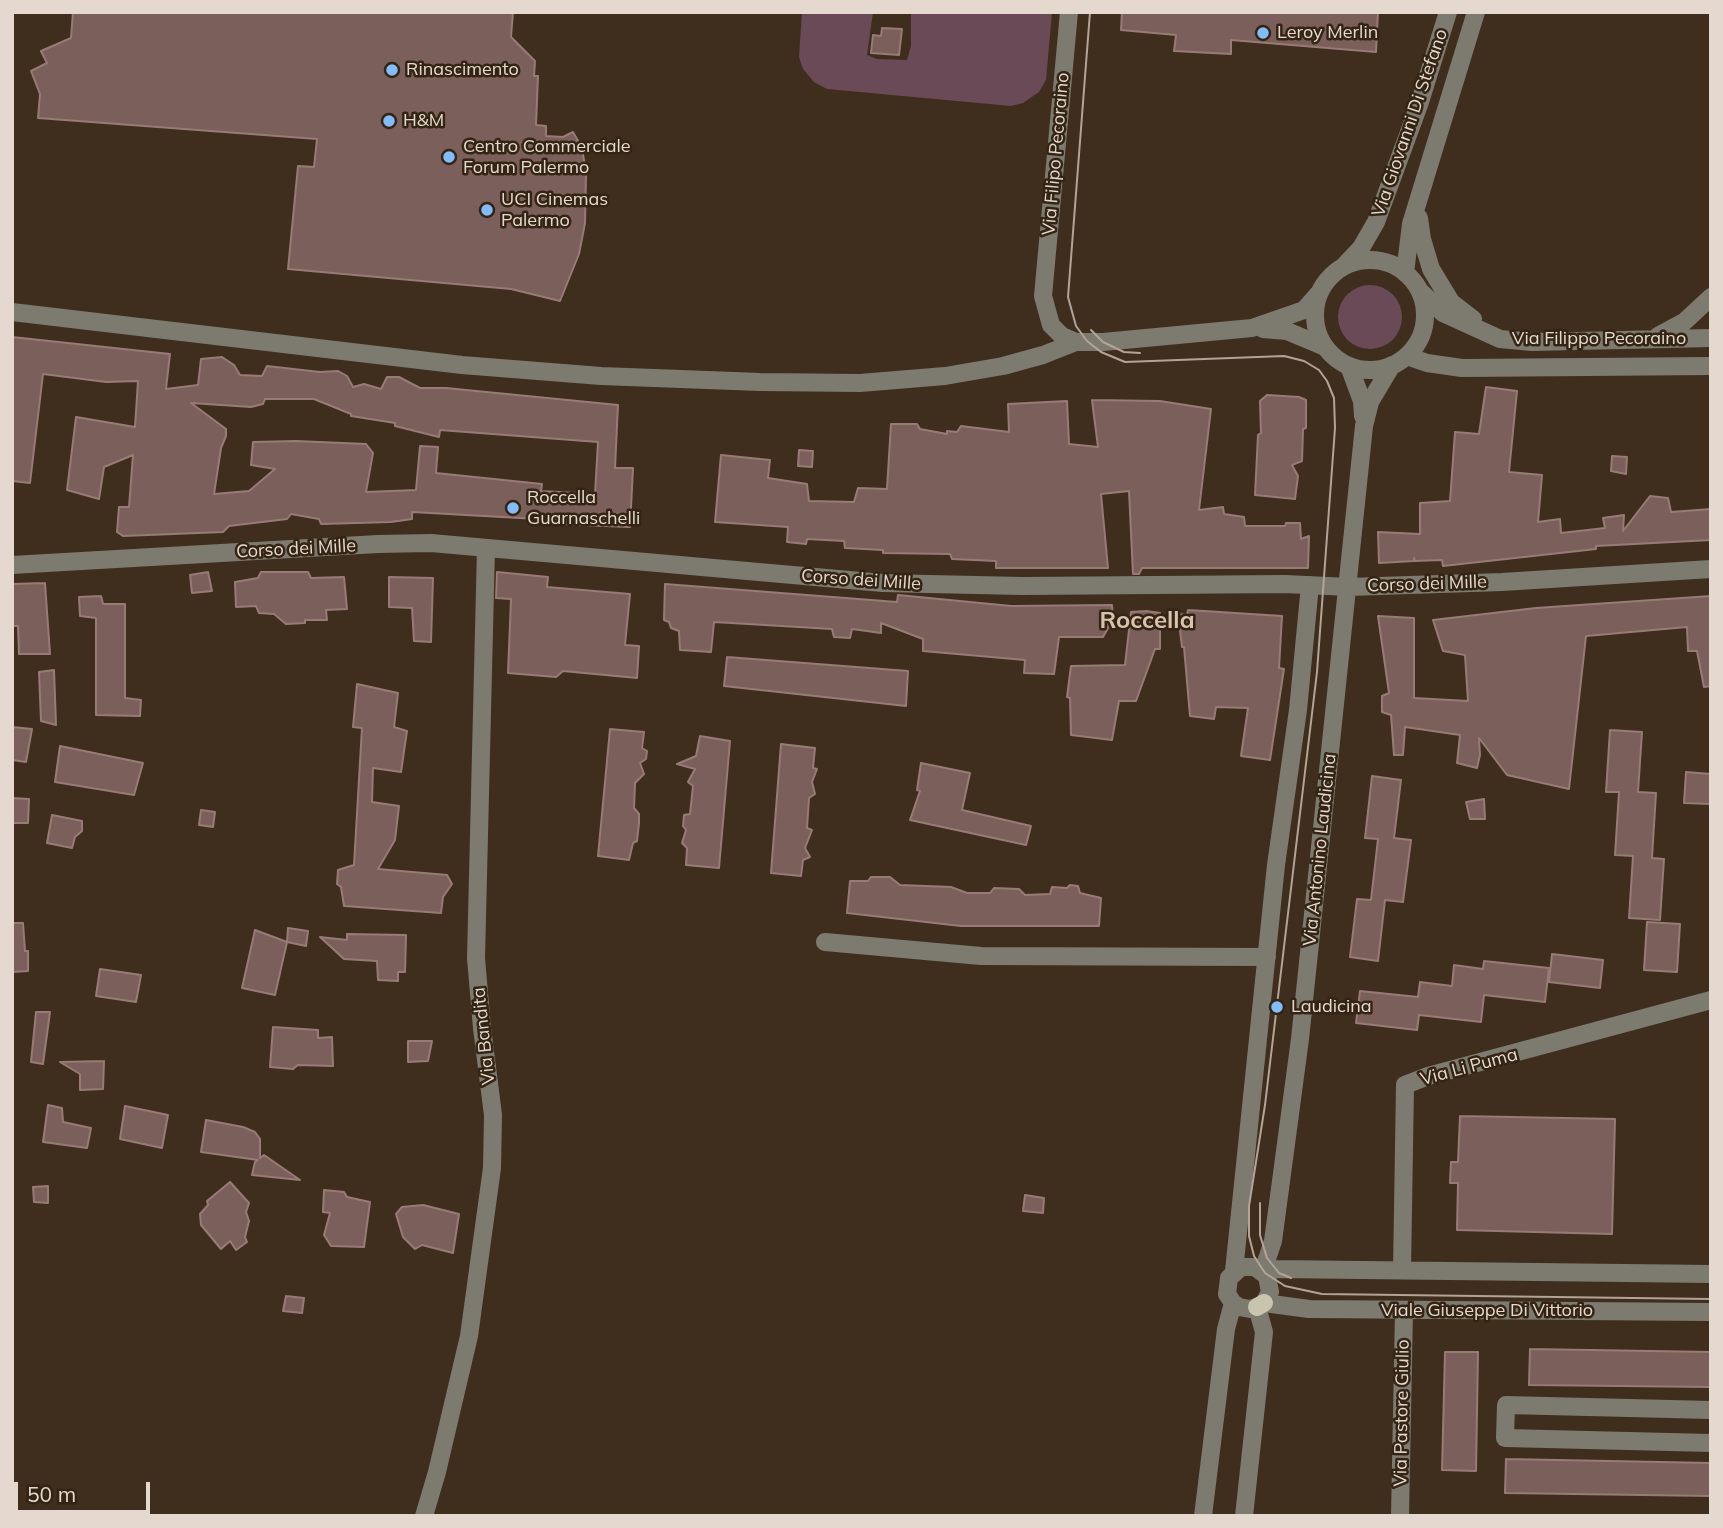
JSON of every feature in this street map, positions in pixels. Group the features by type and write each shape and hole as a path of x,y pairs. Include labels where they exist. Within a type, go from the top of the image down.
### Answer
{"street":[{"name":"Via Filipo Pecoraino","path":"1069,12 1043,296 1051,325 1062,336 1076,342"},
{"name":"Via Giovanni Di Stefano","path":"1344,266 1361,248 1376,222 1419,105 1448,12"},
{"name":"Via Giovanni Di Stefano","path":"1405,273 1411,224 1476,12"},
{"path":"1417,203 1422,239 1431,270 1451,302 1475,320 1513,341"},
{"path":"1252,328 1304,310 1330,277 1344,266 1365,260 1386,262 1405,273 1419,290 1424,307 1424,325 1418,342 1399,361 1370,402 1364,426"},
{"name":"Via Filippo Pecoraino","path":"1419,290 1443,313 1500,339 1532,342 1711,338"},
{"path":"1320,292 1315,306 1318,334 1335,358 1363,370 1378,369 1399,361"},
{"path":"1653,339 1684,322 1711,297"},
{"path":"12,312 462,365 601,376 760,382 860,383 944,376 1011,365 1076,342 1103,342 1252,328 1287,331 1325,347"},
{"name":"Via Filippo Pecoraino","path":"1399,361 1462,368 1711,366"},
{"path":"1349,366 1362,401 1364,426"},
{"name":"Via Antonino Laudicina","path":"1264,1272 1273,1241 1300,1039 1364,426"},
{"name":"Corso dei Mille","path":"12,565 431,543 883,583 1349,587 1502,582 1711,569"},
{"name":"Via Bandita","path":"424,1516 438,1472 469,1336 492,1168 493,1115 476,958 486,548"},
{"path":"1260,1305 1243,1308 1233,1303 1227,1294 1227,1286 1234,1272 1276,865 1298,710 1310,586"},
{"path":"825,942 981,956 1267,957"},
{"name":"Via Li Puma","path":"1402,1270 1405,1085 1428,1076 1711,999"},
{"path":"1234,1272 1248,1266 1264,1272 1275,1269 1711,1274"},
{"path":"1244,1516 1264,1332 1260,1305 1270,1287 1264,1272"},
{"path":"1203,1516 1226,1329 1233,1303"},
{"name":"Viale Giuseppe Di Vittorio","path":"1260,1305 1404,1311 1711,1312"},
{"name":"Via Pastore Giulio","path":"1400,1516 1404,1311"},
{"path":"1711,1410 1506,1405 1505,1438 1711,1443"}],"shaded area":[{"path":"802,12 873,12 867,55 877,59 907,60 911,46 911,12 1052,12 1046,80 1039,92 1023,103 1011,106 827,89 814,82 803,69 799,57"},
{"path":"1364,285 1376,285 1393,294 1400,305 1400,329 1393,340 1376,349 1364,349 1352,344 1343,335 1338,323 1338,311 1343,299 1352,290"}],"building":[{"name":"Centro Commerciale Forum Palermo","path":"73,12 513,12 511,37 535,61 534,76 538,76 536,125 546,126 546,136 563,137 573,132 582,148 586,173 585,223 579,254 560,301 511,289 288,269 298,166 314,167 317,139 38,118 40,94 31,71 47,63 41,51 71,38"},
{"name":"Leroy Merlin","path":"1122,12 1378,12 1376,52 1231,40 1231,54 1174,51 1176,35 1121,30"},
{"path":"882,28 902,29 899,55 871,53 873,35 881,36"},
{"path":"12,337 170,354 166,389 198,385 201,359 222,357 234,365 240,375 262,376 267,366 320,372 338,371 347,376 353,387 364,384 381,389 387,377 399,377 420,388 446,388 618,405 615,468 633,468 630,527 412,512 412,519 391,522 321,524 319,519 291,514 287,519 229,526 223,532 123,536 117,532 119,507 129,507 133,455 104,467 99,499 67,490 76,417 135,427 138,381 106,382 43,374 30,483 12,481","holes":["265,399 314,399 351,416 395,423 395,426 439,437 440,430 598,442 595,494 541,491 542,484 436,473 438,447 420,446 416,490 366,492 373,453 366,444 296,441 253,442 251,465 275,469 249,491 214,494 226,429 191,403 251,407 263,404"]},
{"path":"1486,387 1517,391 1509,472 1542,475 1538,522 1560,519 1561,533 1605,528 1603,518 1624,515 1623,531 1650,496 1668,498 1671,512 1711,509 1711,540 1596,546 1596,549 1443,566 1442,560 1415,561 1414,558 1414,561 1379,563 1378,532 1420,534 1420,503 1450,501 1455,432 1479,434"},
{"path":"1267,395 1306,400 1302,461 1292,465 1298,476 1295,499 1255,495 1258,435 1261,433 1260,401"},
{"path":"1092,400 1160,401 1211,409 1199,510 1223,507 1224,514 1244,517 1245,526 1285,526 1286,523 1300,523 1301,539 1309,536 1308,568 1142,568 1139,574 1133,574 1129,491 1101,494 1108,568 996,568 996,561 952,559 950,554 883,553 883,550 845,548 844,541 807,539 806,544 787,542 788,527 715,522 721,455 770,460 768,478 807,484 809,501 854,502 858,488 887,489 891,424 917,424 920,429 947,434 947,431 957,432 961,426 1009,432 1008,404 1067,401 1069,444 1098,447"},
{"path":"799,450 813,451 812,467 798,466"},
{"path":"1612,456 1627,457 1626,474 1611,471"},
{"path":"208,572 212,591 192,593 190,575"},
{"path":"261,572 308,572 311,578 344,577 347,609 326,610 327,620 305,620 305,623 286,624 274,614 259,613 256,606 236,607 235,582 258,578"},
{"path":"497,572 548,577 547,587 630,594 625,645 639,646 637,678 563,671 556,677 508,673 511,599 496,598"},
{"path":"389,577 433,578 431,642 414,641 412,608 389,607"},
{"path":"45,583 50,654 19,654 18,626 12,626 12,584"},
{"path":"665,584 897,602 898,595 1011,606 1112,605 1113,619 1103,637 1059,637 1054,674 1024,673 1025,660 923,651 923,639 881,623 881,633 852,629 850,638 834,637 832,629 714,622 711,652 680,650 679,631 671,628 669,622 664,620"},
{"path":"101,596 103,604 125,604 125,698 141,700 140,716 96,715 96,618 80,616 79,597"},
{"path":"1711,596 1711,686 1704,687 1697,651 1688,651 1687,627 1586,636 1569,789 1507,775 1479,738 1480,755 1477,768 1457,763 1460,735 1405,727 1403,755 1394,755 1391,715 1382,712 1382,696 1389,693 1378,616 1414,618 1414,698 1468,701 1465,655 1443,651 1433,620 1536,608"},
{"path":"1188,610 1282,616 1279,668 1284,669 1270,760 1241,756 1248,708 1216,707 1214,719 1190,716 1184,647 1178,614 1187,615"},
{"path":"1131,612 1160,613 1160,649 1155,649 1136,701 1119,701 1112,740 1071,735 1070,698 1067,697 1071,666 1125,665"},
{"path":"727,657 908,671 906,706 724,686"},
{"path":"54,670 56,725 41,721 39,672"},
{"path":"357,684 398,693 394,727 407,731 401,772 373,768 372,802 399,806 395,840 378,869 447,875 452,884 443,897 441,913 344,906 341,887 337,884 338,870 354,865 362,728 353,727"},
{"path":"12,727 32,729 26,762 12,760"},
{"path":"610,729 644,732 642,748 647,751 646,759 640,763 644,774 635,783 634,808 639,814 639,823 637,841 633,843 629,860 598,856"},
{"path":"1610,730 1642,732 1638,792 1656,793 1652,858 1664,859 1660,920 1629,918 1633,856 1615,855 1619,792 1606,792"},
{"path":"700,736 730,741 719,868 686,865 687,848 682,843 686,830 683,826 684,815 690,814 693,786 688,782 695,769 677,764 696,756"},
{"path":"781,744 815,748 813,768 817,769 812,782 815,794 809,798 807,828 812,830 805,848 810,857 803,860 801,876 771,873"},
{"path":"60,746 143,763 134,795 55,782"},
{"path":"921,763 970,773 962,810 1031,826 1026,845 910,820 920,791 917,790"},
{"path":"1686,772 1711,774 1711,804 1684,803"},
{"path":"1372,776 1401,780 1394,838 1411,840 1403,902 1385,900 1378,961 1350,957 1357,899 1371,900 1378,839 1365,838"},
{"path":"12,798 29,799 28,823 12,823"},
{"path":"1484,799 1485,819 1470,819 1466,802"},
{"path":"201,810 215,812 213,827 199,825"},
{"path":"52,815 82,821 82,831 75,837 72,848 47,843"},
{"path":"871,877 890,877 900,885 951,887 967,893 990,893 994,888 1019,889 1025,895 1050,894 1052,887 1078,886 1080,893 1101,898 1099,926 961,926 847,913 850,881 868,881"},
{"path":"1647,922 1680,924 1677,972 1644,970"},
{"path":"12,923 23,923 28,971 12,972"},
{"path":"288,928 308,931 306,946 287,942"},
{"path":"255,930 287,942 275,995 242,988"},
{"path":"347,934 406,935 405,972 398,972 398,981 378,980 377,961 344,959 320,937 347,940"},
{"path":"1552,954 1603,960 1600,988 1549,982"},
{"path":"1484,961 1549,968 1545,1002 1484,995 1481,1022 1419,1015 1417,1030 1356,1023 1360,991 1418,997 1420,982 1452,986 1454,965 1483,969"},
{"path":"100,969 141,975 136,1002 96,996"},
{"path":"36,1012 50,1012 43,1064 31,1062"},
{"path":"273,1027 318,1030 318,1038 332,1037 333,1066 298,1065 293,1069 270,1067"},
{"path":"408,1041 432,1041 428,1061 408,1062"},
{"path":"104,1061 103,1089 80,1090 80,1074 60,1062"},
{"path":"48,1105 62,1108 63,1122 91,1128 87,1148 43,1142"},
{"path":"125,1106 168,1115 162,1148 120,1139"},
{"path":"1460,1116 1615,1119 1612,1234 1457,1230 1458,1183 1450,1183 1451,1162 1458,1162"},
{"path":"206,1120 255,1132 260,1139 260,1158 264,1155 300,1180 252,1175 258,1160 201,1152"},
{"path":"230,1182 249,1203 246,1212 249,1221 245,1237 247,1242 236,1250 230,1241 221,1249 201,1225 200,1214 208,1205 207,1201"},
{"path":"48,1186 48,1203 34,1202 33,1187"},
{"path":"324,1190 344,1192 347,1197 370,1202 364,1247 331,1246 324,1235 330,1213 323,1212"},
{"path":"1025,1195 1044,1198 1043,1213 1023,1211"},
{"path":"423,1205 459,1214 453,1253 422,1245 415,1249 403,1237 396,1214 402,1207"},
{"path":"286,1296 304,1298 302,1313 283,1311"},
{"path":"1530,1349 1711,1352 1711,1387 1529,1385"},
{"path":"1445,1352 1478,1352 1476,1471 1442,1470"},
{"path":"1506,1459 1711,1463 1711,1496 1505,1493"}],"tram line":[{"path":"1090,12 1068,297 1076,326 1087,341 1101,352 1125,362 1284,356 1304,361 1319,370 1334,398 1335,428 1317,672 1265,1105 1249,1206 1249,1236 1254,1256 1265,1273 1285,1286 1322,1294 1711,1299"},
{"path":"1091,330 1103,342 1124,352 1140,353"},
{"path":"1260,1203 1260,1235 1267,1258 1279,1273 1291,1278"}],"place":[{"name":"Leroy Merlin","path":"1263,33"},
{"name":"Rinascimento","path":"392,70"},
{"name":"H&M","path":"389,121"},
{"name":"Centro Commerciale Forum Palermo","path":"449,157"},
{"name":"UCI Cinemas Palermo","path":"487,210"},
{"name":"Roccella Guarnaschelli","path":"513,508"},
{"name":"Laudicina","path":"1277,1007"}],"district":[{"name":"Roccella","path":"1147,621"}]}
